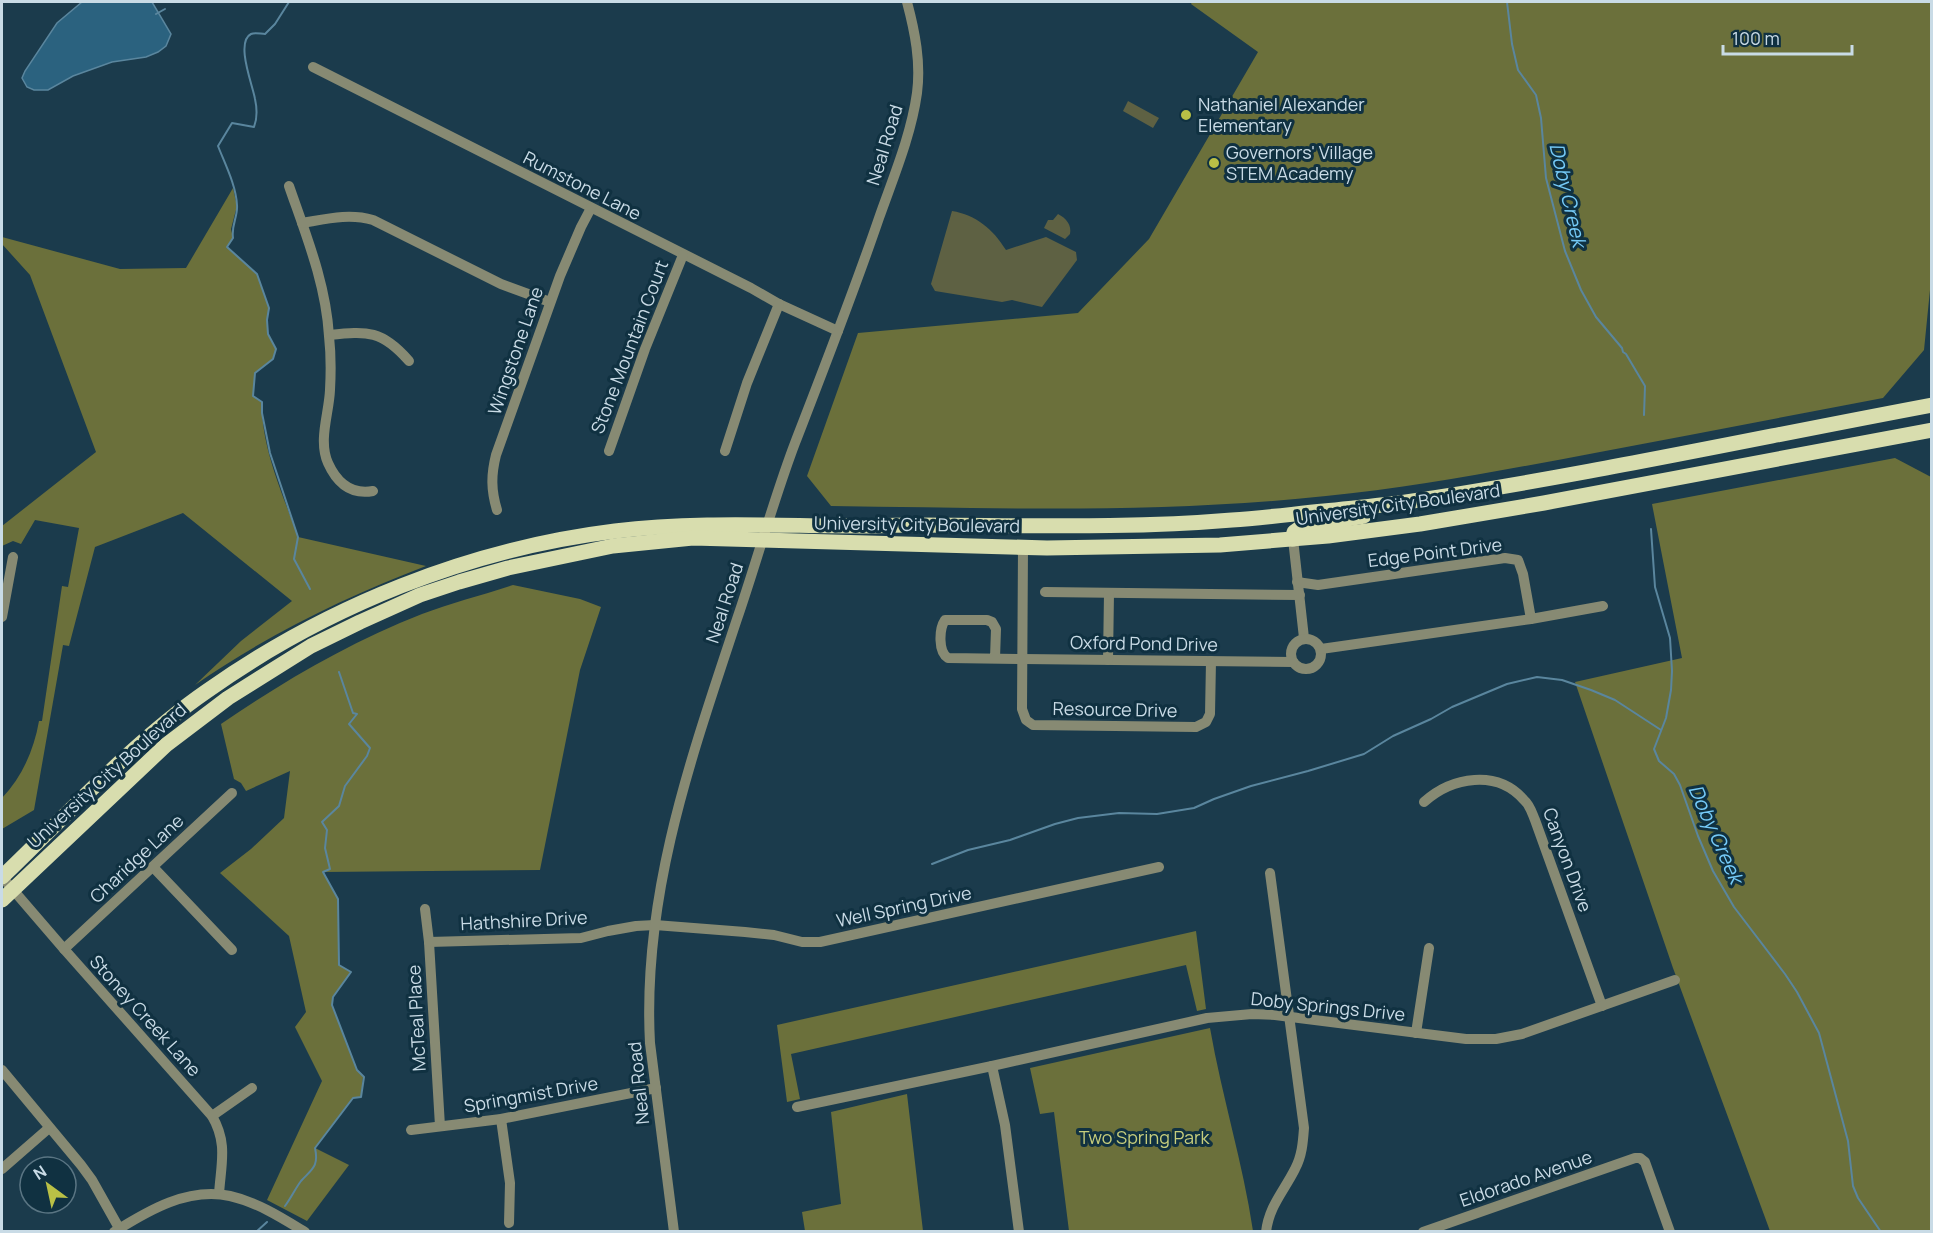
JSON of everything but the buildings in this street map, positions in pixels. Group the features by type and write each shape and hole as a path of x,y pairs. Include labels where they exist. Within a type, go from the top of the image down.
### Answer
{"main road":[{"name":"University City Boulevard","path":"2,877 157,729 191,702 259,657 322,621 416,580 512,551 609,532 663,527 767,524 1122,525 1232,520 1400,503 1585,471 1932,405"},
{"name":"University City Boulevard","path":"7,895 166,745 267,672 311,646 420,596 508,568 613,546 693,538 1023,548 1167,547 1293,539 1372,531 1461,518 1932,430"},
{"path":"1293,539 1294,532 1301,526 1388,512 1400,503"}],"street":[{"name":"Neal Road","path":"674,1232 650,1043 648,999 650,964 662,874 673,824 696,747 767,524 896,171 915,105 918,55 907,2"},
{"name":"Rumstone Lane","path":"313,68 779,304 838,331"},
{"path":"289,186 324,291 329,335 330,391 324,440 327,461 333,473 345,487 352,491 373,491"},
{"name":"Wingstone Lane","path":"497,510 491,488 492,470 550,302 568,255 591,208"},
{"path":"302,223 341,216 360,216 373,220 501,284 550,302"},
{"name":"Stone Mountain Court","path":"609,451 645,349 683,255"},
{"path":"725,451 747,383 779,304"},
{"path":"329,335 358,332 380,337 389,341 409,361"},
{"path":"1293,539 1304,638"},
{"name":"Resource Drive","path":"1023,548 1022,709 1026,720 1039,726 1197,728 1206,722 1210,714 1211,661"},
{"path":"2,617 12,557"},
{"name":"Edge Point Drive","path":"1298,582 1318,585 1505,558 1518,560 1523,574 1531,619"},
{"path":"1045,592 1300,595"},
{"path":"1108,660 1109,593"},
{"path":"1293,662 1290,652 1293,645 1304,638 1316,641 1321,649 1531,619 1603,606"},
{"name":"Oxford Pond Drive","path":"995,658 996,630 992,622 945,620 942,626 941,651 948,658 1293,662 1303,669 1314,667 1320,660 1321,649"},
{"name":"Canyon Drive","path":"1424,802 1443,788 1484,779 1501,783 1525,800 1536,820 1602,1006"},
{"name":"Charidge Lane","path":"63,949 232,793"},
{"path":"153,867 232,950"},
{"name":"Well Spring Drive","path":"655,925 745,932 774,935 802,942 820,942 1159,867"},
{"path":"1266,1232 1270,1210 1294,1171 1303,1143 1304,1128 1270,873"},
{"name":"Stoney Creek Lane","path":"2,877 7,895 63,949 212,1116 219,1128 222,1142 219,1194"},
{"name":"McTeal Place","path":"425,909 440,1126"},
{"name":"Hathshire Drive","path":"429,942 581,938 636,926 655,925"},
{"path":"1416,1033 1429,948"},
{"name":"Doby Springs Drive","path":"797,1107 1207,1018 1252,1014 1466,1039 1496,1039 1522,1034 1675,980"},
{"path":"992,1066 1005,1125 1019,1232"},
{"path":"2,1070 92,1180 116,1230 170,1201 196,1195 219,1194 232,1196 261,1207 305,1232"},
{"path":"212,1116 252,1088"},
{"name":"Springmist Drive","path":"411,1130 501,1119 656,1088"},
{"path":"501,1119 510,1183 509,1223"},
{"path":"2,1169 49,1128"},
{"name":"Eldorado Avenue","path":"1423,1232 1640,1158 1646,1162 1670,1232"}],"green space":[{"path":"1192,2 1931,2 1932,270 1924,350 1883,398 1532,465 1395,488 1264,502 1141,508 831,506 807,476 858,333 1078,313 1149,239 1258,52 1191,4"},
{"path":"1128,101 1159,118 1153,128 1123,111"},
{"path":"233,188 237,206 231,229 233,238 227,247 257,274 269,308 268,334 276,349 273,359 255,373 253,396 262,402 269,454 298,537 426,566 307,618 250,650 195,685 241,641 292,601 183,513 95,547 69,646 63,645 34,810 2,829 2,798 21,772 34,742 39,721 42,721 62,586 68,587 79,528 35,520 21,544 13,541 2,546 2,526 96,452 30,275 2,244 2,237 120,269 186,268"},
{"path":"952,211 969,216 983,224 1006,250 1046,237 1076,252 1077,260 1042,307 1012,300 1002,302 935,291 931,284"},
{"path":"1058,214 1066,220 1070,228 1070,234 1065,239 1044,228 1048,220 1053,220"},
{"path":"1895,458 1931,477 1931,1231 1770,1231 1673,968 1575,682 1682,658 1652,504"},
{"path":"513,585 580,599 601,607 580,670 540,870 323,872 338,899 339,965 351,972 333,997 332,1005 357,1070 363,1077 361,1097 353,1098 315,1148 349,1165 307,1221 267,1200 322,1081 295,1027 306,1012 289,936 220,873 251,849 284,818 290,771 246,791 241,783 234,779 221,724 293,678 369,637 433,610"},
{"path":"1196,931 1206,1009 1197,1011 1186,965 791,1054 800,1099 787,1102 777,1025"},
{"name":"Two Spring Park","path":"1210,1028 1253,1231 1069,1231 1054,1112 1040,1114 1030,1068"},
{"path":"907,1094 923,1231 805,1231 802,1212 841,1204 831,1112"}],"water":[{"path":"82,2 152,2 171,34 166,46 146,57 112,62 73,76 48,90 34,90 27,87 22,78 25,71 57,23"}],"waterway":[{"path":"289,2 275,24 265,34 253,33 246,39 246,65 256,106 254,127 232,123 218,146 232,182 237,205 233,238 227,247 257,274 269,308 268,334 276,349 273,359 255,373 253,396 262,402 270,453 298,537 294,559 310,589"},
{"name":"Doby Creek","path":"1507,2 1518,70 1536,95 1541,118 1546,178 1565,251 1581,290 1596,317 1622,348 1645,386 1644,415"},
{"path":"156,14 165,9"},
{"name":"Doby Creek","path":"1651,529 1655,587 1670,638 1672,671 1666,718 1654,749 1659,761 1674,774 1680,785 1713,871 1734,907 1797,992 1819,1033 1848,1141 1853,1186 1858,1198 1881,1232"},
{"path":"285,1206 301,1181 314,1167 315,1148 353,1098 361,1097 364,1077 357,1070 332,1005 333,997 351,972 339,965 338,899 323,872 330,869 325,848 327,830 322,822 339,806 345,786 367,756 370,748 349,724 357,714 353,713 339,672"},
{"path":"932,864 968,850 1010,840 1078,818 1119,813 1157,814 1194,808 1251,786 1364,754 1393,736 1452,707 1507,684 1537,677 1562,680 1615,700 1661,730"},
{"path":"256,1232 267,1222"}],"place":[{"name":"Nathaniel Alexander Elementary","path":"1186,115"},
{"name":"Governors' Village STEM Academy","path":"1214,163"}]}
